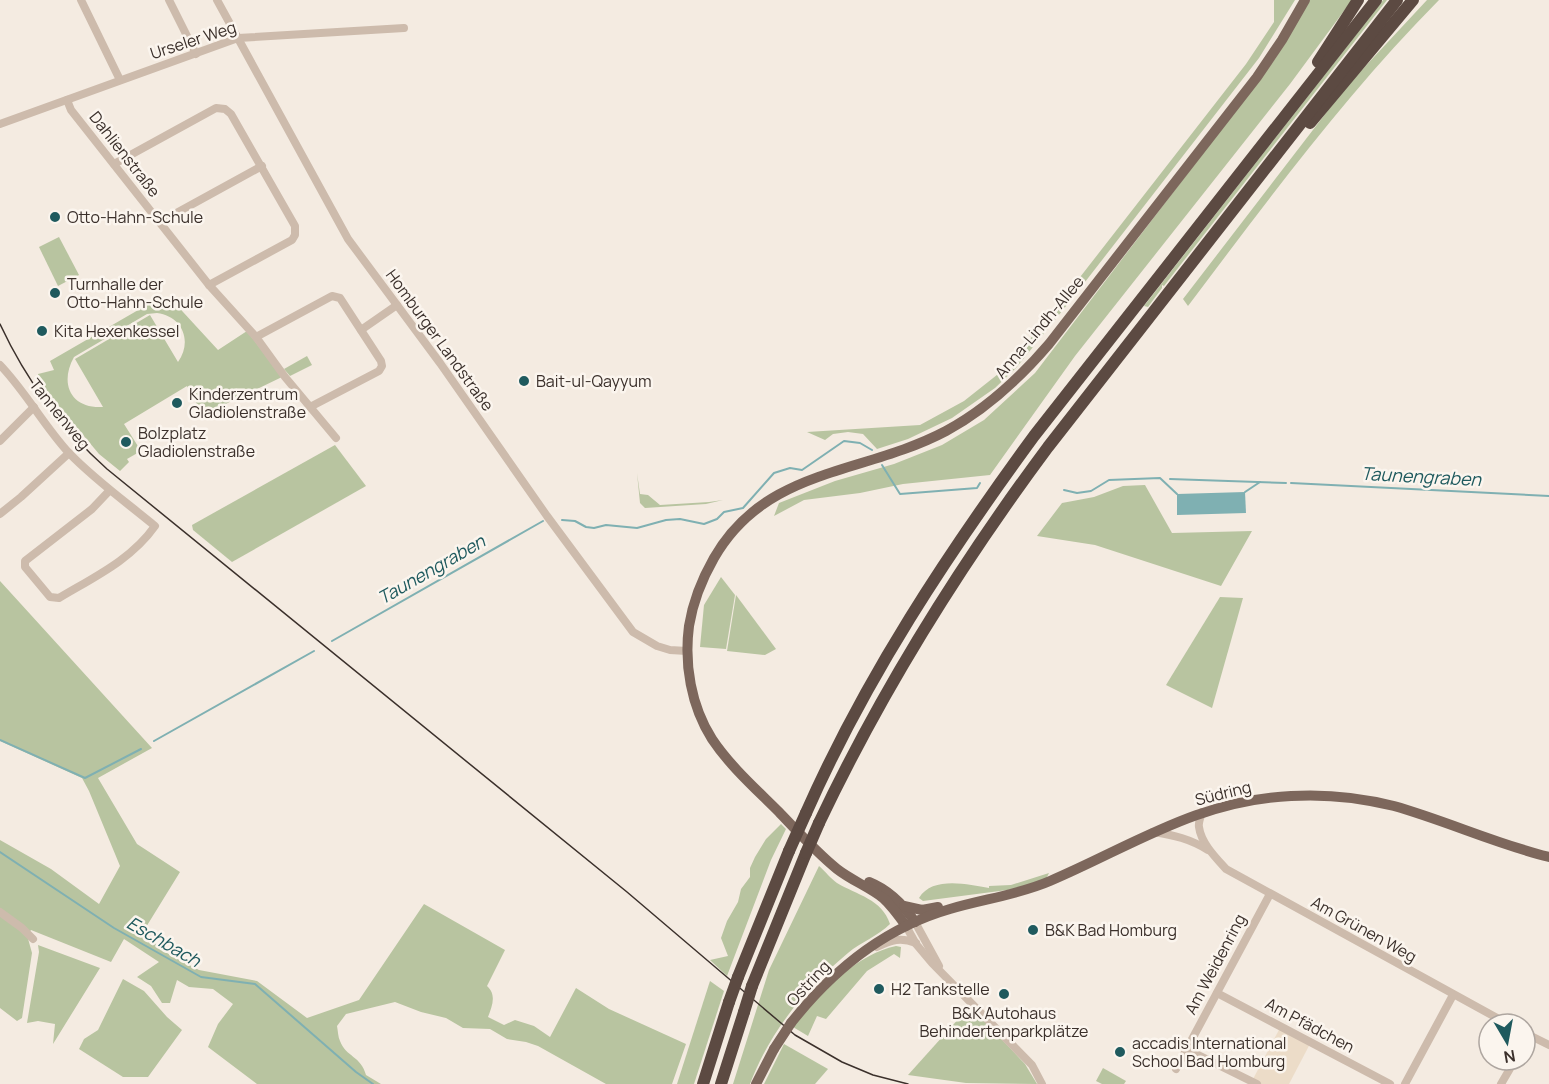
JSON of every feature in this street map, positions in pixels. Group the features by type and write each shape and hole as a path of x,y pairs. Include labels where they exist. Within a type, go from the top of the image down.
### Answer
{"highway":[{"path":"1284,116 1358,0"},
{"path":"703,1084 738,977 806,813 844,734 879,669 939,570 1034,435 1376,0"},
{"path":"721,1084 753,986 819,824 887,690 954,580 1047,447 1397,0"},
{"path":"1276,155 1312,121 1413,0"},
{"path":"1364,61 1423,0"}],"main road":[{"name":"Anna-Lindh-Allee","path":"844,874 818,852 754,788 711,737 694,696 688,670 687,651 691,615 703,579 719,549 735,529 772,497 798,484 902,450 946,431 993,400 1026,370 1257,77 1305,0"},
{"name":"Südring","path":"910,924 947,910 1047,882 1151,832 1202,812 1240,802 1291,795 1351,799 1393,806 1549,857"},
{"path":"844,874 874,884 891,894 904,906 910,924"},
{"path":"844,874 885,900 910,924"},
{"path":"904,906 922,910 968,900 986,899"},
{"name":"Ostring","path":"756,1084 774,1049 791,1023 822,986 859,955 910,924"}],"street":[{"path":"81,0 120,80"},
{"path":"169,0 196,54"},
{"name":"Homburger Landstraße","path":"217,0 348,238 623,621 638,636 650,643 670,650 687,651"},
{"name":"Urseler Weg","path":"0,124 238,38 404,28"},
{"name":"Dahlienstraße","path":"67,100 71,110 209,285 256,337 336,438"},
{"path":"114,164 216,108 225,109 231,114 295,226 295,235 292,240 209,285"},
{"path":"159,222 262,166"},
{"path":"256,337 332,296 340,298 382,366 379,371 310,407"},
{"path":"361,330 397,305"},
{"name":"Tannenweg","path":"0,365 16,382 69,453 155,526 145,540 122,560 59,598 51,597 25,567 25,561 92,509 110,490"},
{"path":"0,441 34,407"},
{"path":"0,514 69,453"},
{"name":"Am Grünen Weg","path":"1202,812 1199,826 1211,852 1226,869 1485,1012"},
{"name":"Am Grünen Weg","path":"1151,832 1177,835 1211,852"},
{"name":"Am Weidenring","path":"1176,1069 1270,894"},
{"path":"0,912 33,939"},
{"path":"910,924 916,944"},
{"path":"910,924 940,969"},
{"path":"859,955 897,939 907,939 916,944 1032,1065 1042,1084"},
{"name":"Am Pfädchen","path":"1217,993 1390,1084"},
{"path":"1405,1084 1453,995"},
{"path":"1186,1048 1257,1084"}],"green space":[{"path":"1274,0 1295,0 1259,58 1071,300 1016,368 995,388 952,418 908,439 877,449 863,434 848,432 833,434 825,440 807,432 920,425 964,401 1007,367 1246,64 1274,22"},
{"path":"1310,0 1352,0 1290,84 1075,356 990,475 903,484 860,493 804,500 774,516 779,503 835,481 894,464 942,445 984,420 1035,373 1275,59"},
{"path":"1383,0 1387,0 1164,286 1162,285 1148,307 1144,306"},
{"path":"1427,0 1439,0 1340,110 1278,187 1188,306 1183,299 1346,87"},
{"path":"59,237 79,275 58,286 39,247"},
{"path":"159,298 163,304 160,307 170,310 172,300 218,350 247,331 282,377 241,399 239,397 220,407 209,409 205,419 187,386 124,424 141,451 127,459 129,462 120,471 99,454 38,381 38,374 54,370 50,361","holes":["147,314 166,315 179,324 185,338 185,346 178,362 150,315 75,359 103,407 92,407 76,399 68,385 68,376 74,357"]},
{"path":"307,356 312,365 290,376 284,369"},
{"path":"335,445 366,486 232,562 193,530 192,525"},
{"path":"637,473 640,494 648,495 660,505 723,500 706,504 645,508 640,503"},
{"path":"1145,485 1172,533 1252,531 1221,586 1095,545 1037,536 1062,503 1094,497 1123,486"},
{"path":"721,577 735,595 726,649 700,647 704,605"},
{"path":"0,581 152,748 98,778 137,844 180,872 143,932 165,952 199,970 257,981 307,1018 359,1000 424,904 505,950 487,986 493,997 488,1017 504,1025 515,1020 534,1026 550,1037 576,988 609,1009 686,1044 672,1084 606,1084 538,1046 507,1039 490,1029 463,1028 446,1018 395,1002 346,1014 337,1026 339,1038 346,1050 361,1064 366,1075 381,1084 257,1084 208,1047 218,1024 233,1004 213,989 189,987 177,980 170,1003 162,1003 151,986 137,977 159,962 124,939 111,962 31,930 27,935 32,953 22,1018 17,1021 0,1008 0,840 51,869 99,904 120,866 82,778 0,741"},
{"path":"736,595 776,649 765,655 727,651"},
{"path":"1220,597 1243,598 1212,708 1166,685"},
{"path":"781,824 786,829 771,860 727,976 710,960 728,956 721,938 727,921 738,902 741,889 750,877 750,868 755,857 766,839"},
{"path":"819,866 837,883 875,903 890,924 848,953 817,981 778,1029 750,1084 733,1084 769,970"},
{"path":"1049,873 1046,879 1015,889 923,901 919,898 925,891 941,884 951,883 989,888 989,886 1011,885"},
{"path":"38,945 100,968 53,1044 55,1024 38,1021 27,1023 39,952"},
{"path":"896,946 901,947 900,958 894,954 867,971 826,1019 817,1016 808,1036 793,1027 838,978 866,958"},
{"path":"123,979 144,991 182,1030 148,1077 123,1077 79,1049 84,1039 98,1030"},
{"path":"710,981 724,991 694,1084 677,1084"},
{"path":"970,1006 1025,1064 1037,1084 966,1083 908,1075"},
{"path":"784,1044 828,1069 815,1084 764,1084"},
{"path":"1103,1068 1126,1081 1124,1084 1102,1084 1096,1081"}],"shaded area":[{"path":"1281,1026 1311,1042 1289,1084 1257,1084 1252,1081"}],"water":[{"path":"1245,492 1246,513 1177,515 1177,494"}],"waterway":[{"name":"Taunengraben","path":"562,520 575,521 586,527 594,528 606,525 637,528 666,520 680,519 704,524 717,519 724,512 743,508 774,473 790,468 802,470 844,441 860,443 872,450"},
{"name":"Taunengraben","path":"882,465 900,494 977,488 980,483"},
{"name":"Taunengraben","path":"1064,490 1077,493 1091,491 1109,480 1160,478 1177,494"},
{"name":"Taunengraben","path":"1170,479 1286,483"},
{"path":"1245,492 1260,482"},
{"name":"Taunengraben","path":"1291,483 1549,496"},
{"name":"Taunengraben","path":"332,641 543,521"},
{"name":"Taunengraben","path":"154,741 314,651"},
{"name":"Taunengraben","path":"0,740 85,778 141,749"},
{"name":"Eschbach","path":"0,852 114,928 201,977 255,984 356,1072 373,1084"}],"tram line":[{"path":"0,324 21,365 46,402 75,437 107,469 627,892 795,1035 842,1062 873,1075 908,1084"}],"place":[{"name":"Otto-Hahn-Schule","path":"55,217"},
{"name":"Turnhalle der Otto-Hahn-Schule","path":"55,293"},
{"name":"Kita Hexenkessel","path":"42,331"},
{"name":"Bait-ul-Qayyum","path":"524,381"},
{"name":"Kinderzentrum Gladiolenstraße","path":"177,403"},
{"name":"Bolzplatz Gladiolenstraße","path":"126,442"},
{"name":"B&K Bad Homburg","path":"1033,930"},
{"name":"H2 Tankstelle","path":"879,989"},
{"name":"B&K Autohaus Behindertenparkplätze","path":"1004,994"},
{"name":"accadis International School Bad Homburg","path":"1120,1052"}]}
